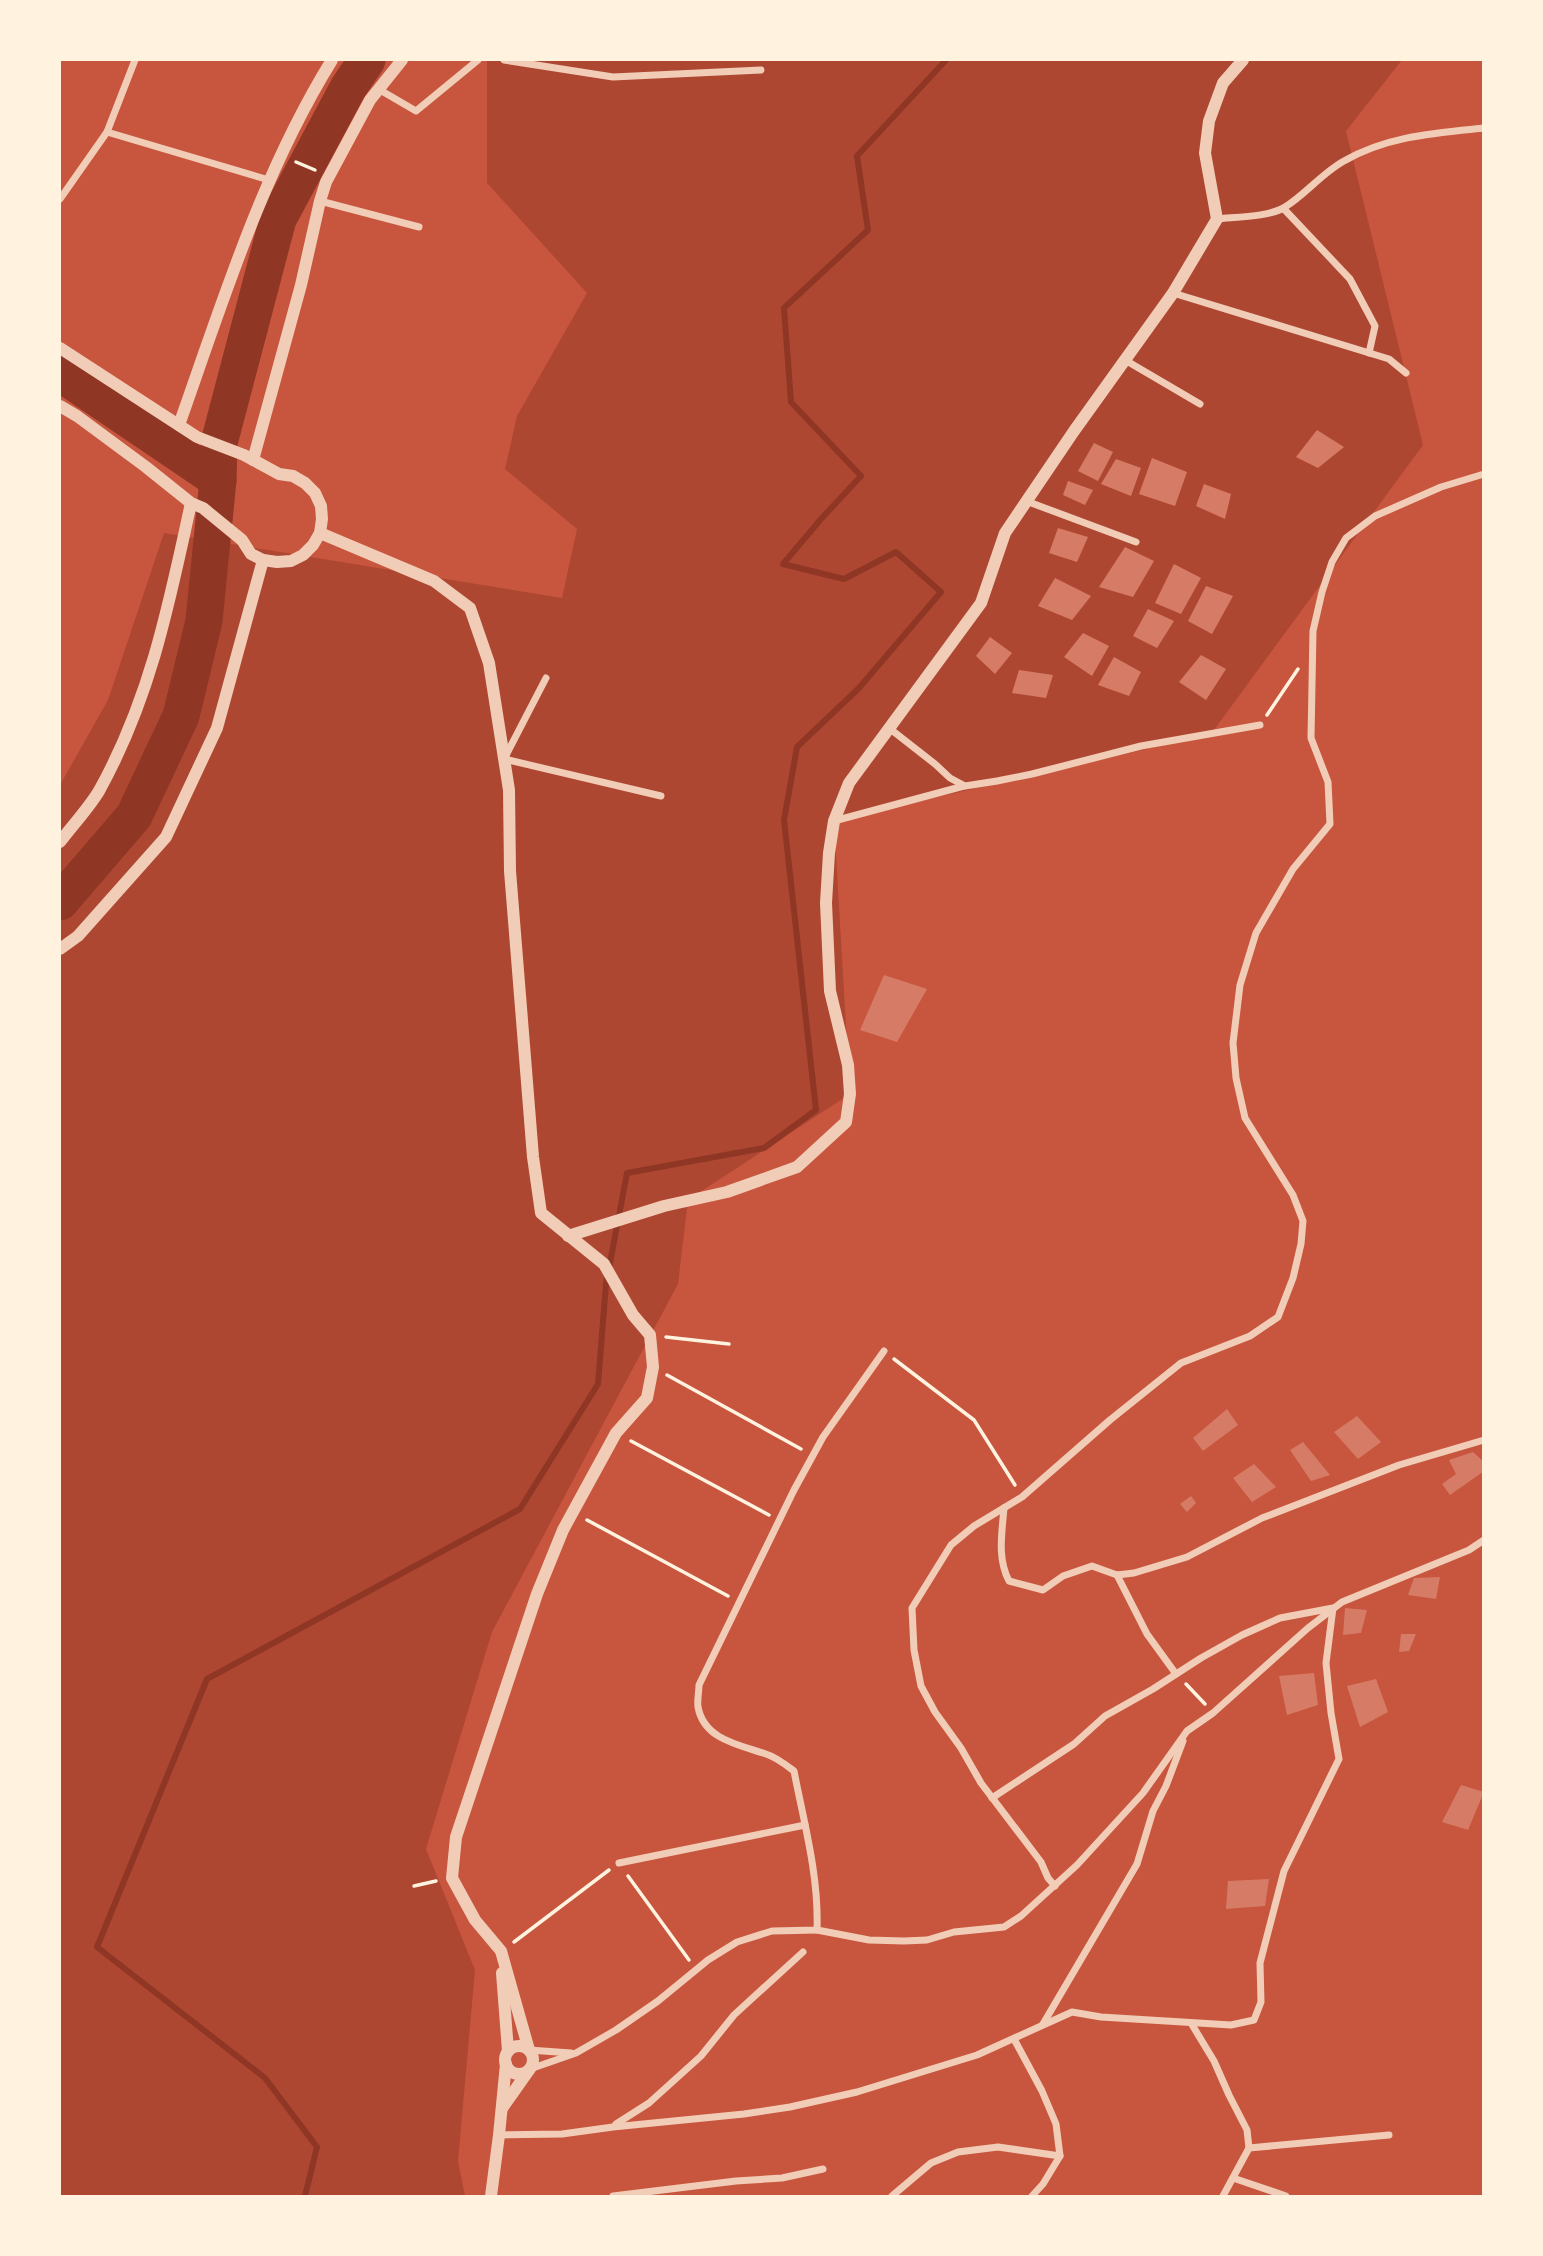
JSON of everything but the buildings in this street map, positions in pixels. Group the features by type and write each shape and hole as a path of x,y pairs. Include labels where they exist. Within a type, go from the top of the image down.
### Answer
{"street":[{"path":"60,199 107,132 135,60"},
{"path":"180,425 253,217 269,180 332,60"},
{"path":"248,457 301,285 326,182 370,100 402,60"},
{"path":"380,90 416,111 478,60"},
{"path":"504,60 613,77 761,70"},
{"path":"568,1236 664,1206 727,1192 797,1167 846,1122 850,1094 848,1065 830,990 827,951 826,902 834,821 849,783 981,603 1005,533 1173,292 1217,219 1205,153 1209,121 1223,83 1243,60"},
{"path":"1217,219 1284,208 1343,161 1376,146 1413,136 1483,128"},
{"path":"107,132 269,180"},
{"path":"320,201 419,227"},
{"path":"1284,208 1350,279 1375,326 1369,354"},
{"path":"1173,292 1389,359 1406,373"},
{"path":"60,348 197,437 305,483 315,493 321,506 323,520 320,533 303,555 291,561 263,560 251,554 242,540 197,505 60,405"},
{"path":"1125,360 1199,404"},
{"path":"1055,1886 1041,1862 981,1783 921,1686 914,1650 912,1608 951,1545 974,1526 1022,1497 1181,1363 1250,1336 1278,1317 1293,1278 1303,1221 1293,1195 1245,1118 1236,1078 1233,1043 1240,985 1256,933 1293,869 1329,824 1328,782 1311,738 1313,631 1322,592 1332,562 1346,538 1375,516 1441,487 1483,474"},
{"path":"1026,501 1136,542"},
{"path":"60,842 98,793 141,702 197,505"},
{"path":"320,533 434,581 470,608 489,663 509,790 510,871 541,1213 604,1264 632,1315 650,1335 653,1367 647,1398 616,1433 573,1513 537,1594 456,1837 452,1878 475,1920 501,1951 533,2057 530,2069 501,2110"},
{"path":"60,949 78,936 166,837 217,729 263,560"},
{"path":"504,759 545,678"},
{"path":"834,821 965,786 1020,776 1141,747 1260,725"},
{"path":"889,728 950,778 965,786"},
{"path":"504,759 661,796"},
{"path":"817,1930 818,1907 794,1771 769,1754 741,1748 707,1727 698,1707 699,1685 813,1455 845,1404 884,1351"},
{"path":"1004,1508 1001,1558 1003,1569 1009,1581 1043,1590 1063,1576 1092,1566 1118,1575 1134,1573 1187,1557 1262,1518 1399,1465 1483,1440"},
{"path":"507,2058 514,2073 523,2074 576,2053 658,2001 708,1960 737,1942 772,1931 817,1930 869,1940 904,1941 927,1940 954,1932 1004,1927 1021,1916 1077,1866 1143,1793 1187,1731 1213,1713 1308,1628 1333,1608 1394,1579 1469,1550 1483,1540"},
{"path":"1118,1575 1147,1634 1177,1674"},
{"path":"992,1798 1074,1744 1105,1716 1242,1635 1280,1618 1333,1608"},
{"path":"499,2135 562,2134 744,2115 803,2104 868,2089 977,2055 1072,2012 1101,2017 1231,2025 1254,2020 1261,2002 1260,1963 1284,1871 1339,1759 1326,1663 1333,1608"},
{"path":"1042,2026 1137,1864 1153,1811 1166,1786 1187,1731"},
{"path":"619,1863 805,1825"},
{"path":"491,2196 507,2058 501,1951"},
{"path":"613,2127 649,2104 701,2056 734,2015 803,1952"},
{"path":"1191,2023 1214,2061 1247,2130 1249,2148 1223,2196"},
{"path":"1014,2039 1056,2124 1060,2156 1032,2196"},
{"path":"507,2058 521,2046 529,2050 576,2053"},
{"path":"1249,2148 1390,2135"},
{"path":"892,2196 931,2163 958,2152 998,2147 1060,2156"},
{"path":"613,2196 736,2180 782,2178 823,2169"},
{"path":"1233,2178 1286,2196"}],"path":[{"path":"290,159 325,174"},
{"path":"1260,725 1312,651"},
{"path":"650,1335 729,1344"},
{"path":"884,1351 974,1420 1022,1497"},
{"path":"653,1367 813,1455"},
{"path":"616,1433 779,1520"},
{"path":"573,1513 740,1603"},
{"path":"1177,1674 1213,1713"},
{"path":"501,1951 619,1863 696,1970"},
{"path":"414,1886 452,1878"}],"shaded area":[{"path":"487,60 1402,60 1346,131 1423,445 1211,734 834,821 850,1094 688,1200 678,1284 492,1632 426,1849 475,1970 458,2161 465,2196 60,2196 60,785 108,700 164,533 562,598 577,529 505,469 517,416 587,293 487,183"}],"waterway":[{"path":"60,902 134,816 181,716 204,621 218,480 219,443 278,219 348,88 367,60"},
{"path":"305,2196 317,2147 265,2078 97,1947 207,1679 520,1509 598,1384 606,1284 627,1173 764,1148 816,1110 784,820 797,747 859,688 941,592 896,552 844,579 783,564 861,476 791,402 784,308 868,230 857,156 946,60"},
{"path":"60,373 218,480"}]}
